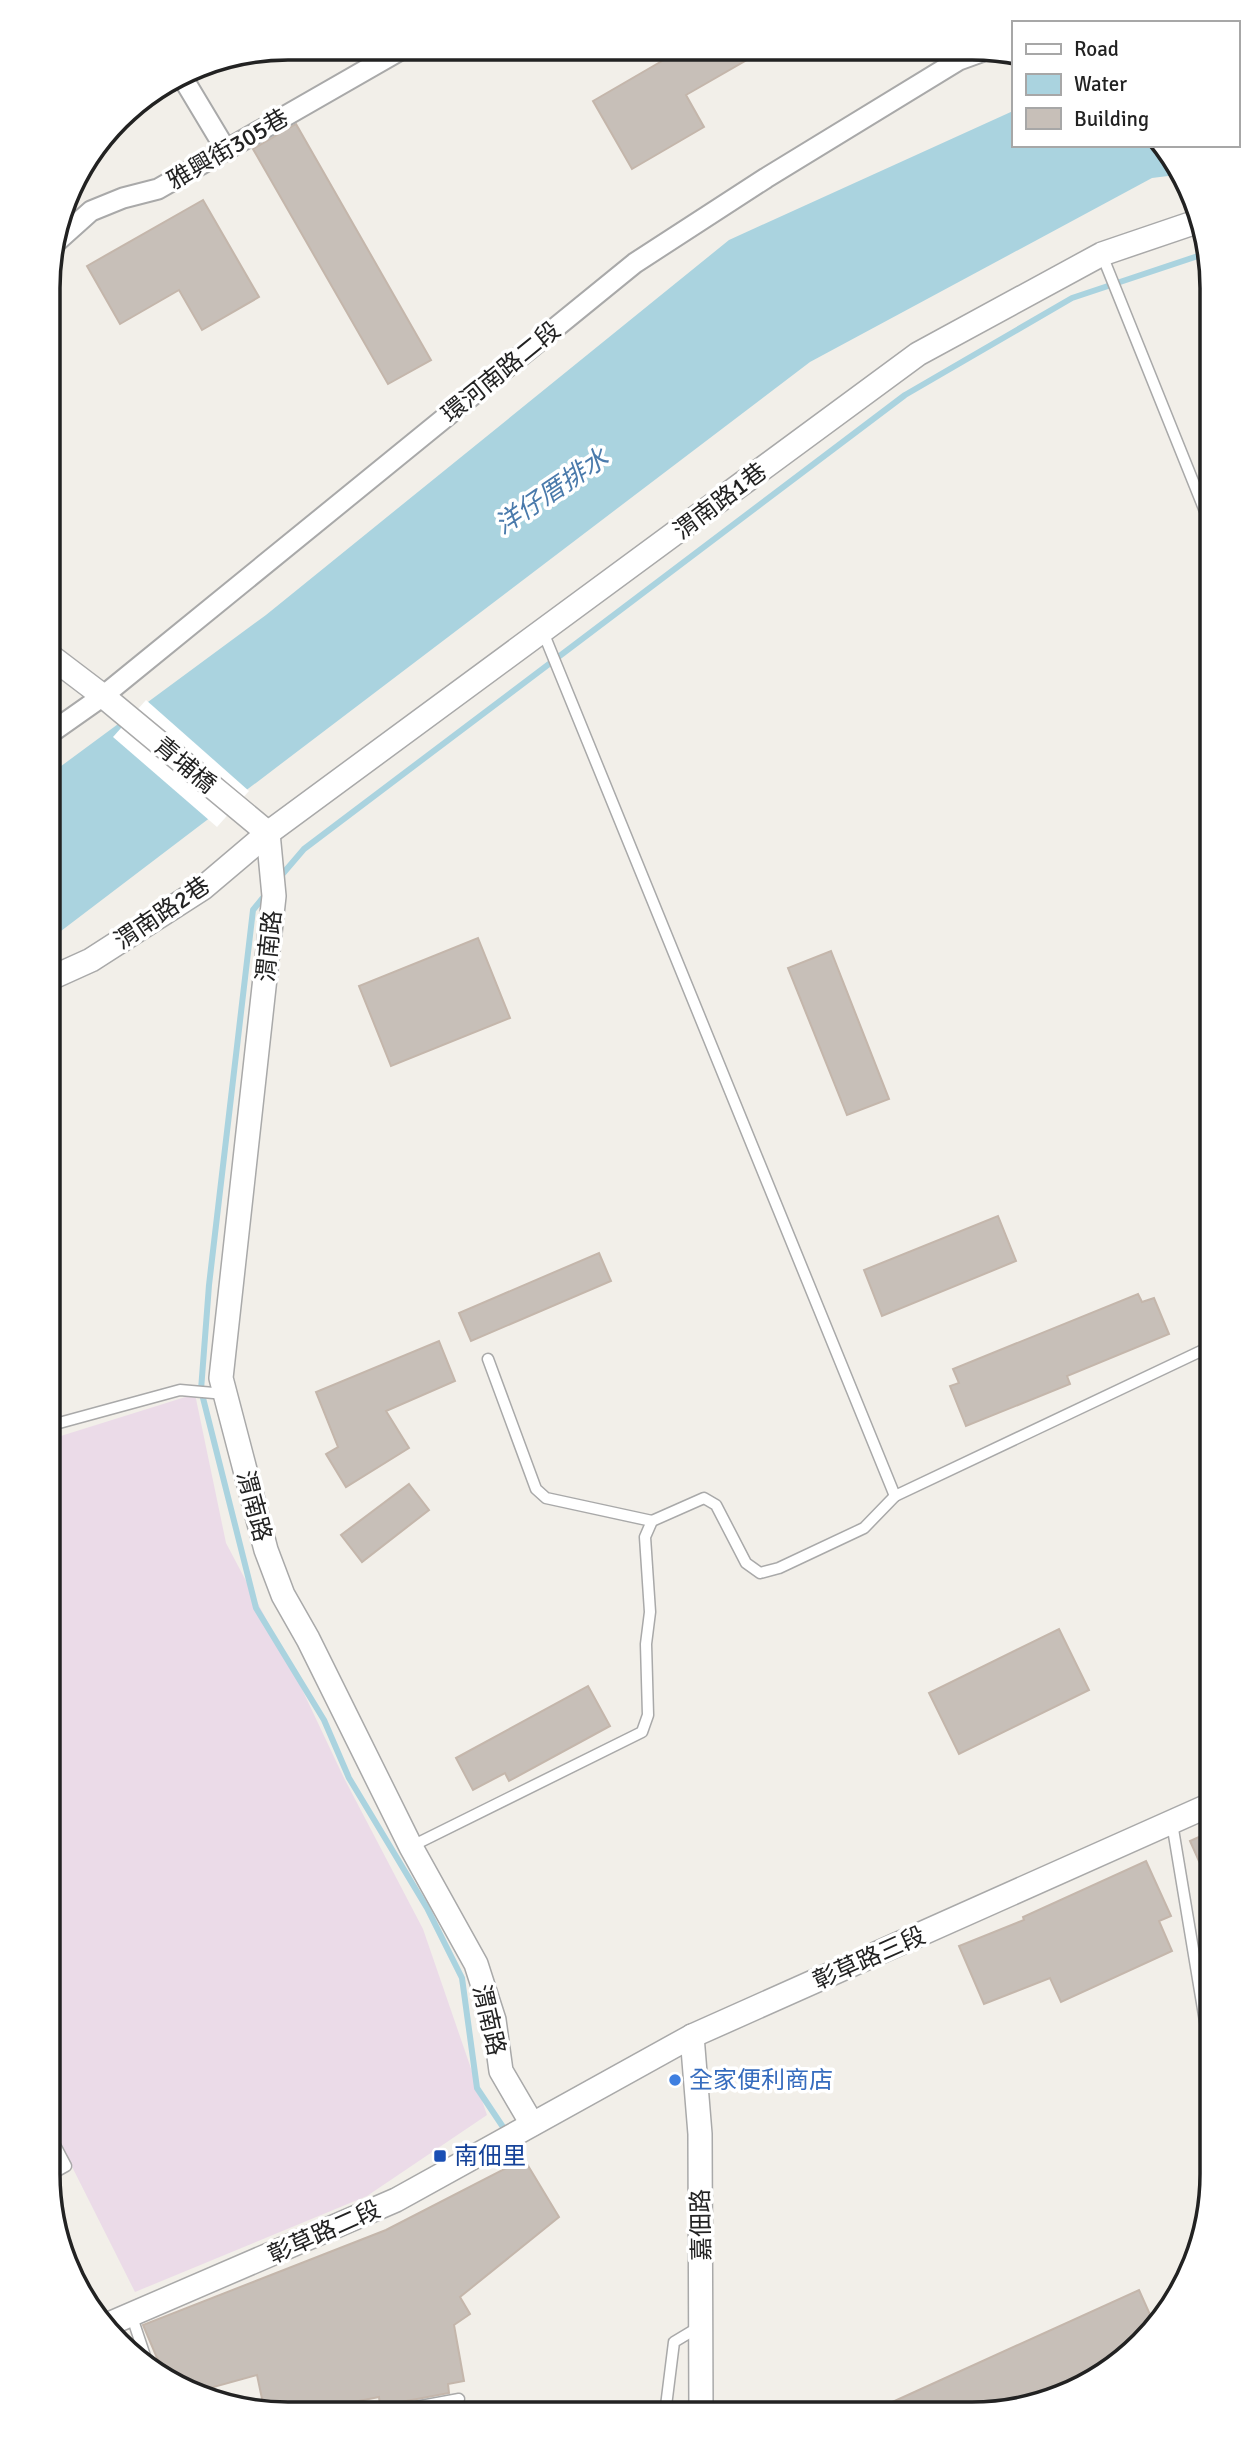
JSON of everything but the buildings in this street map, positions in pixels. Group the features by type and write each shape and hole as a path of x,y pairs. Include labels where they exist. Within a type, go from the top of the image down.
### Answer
{"street":[{"name":"雅興街305巷","path":"66,233 90,211 158,189 383,60"},
{"name":"環河南路二段","path":"60,726 103,696 635,263 766,178 959,60"},
{"path":"186,84 226,150"},
{"name":"渭南路1巷","path":"268,833 918,354 1102,254 1191,224"},
{"name":"青埔橋","path":"60,663 268,833"},
{"name":"渭南路2巷","path":"60,974 91,960 203,888 268,833"},
{"name":"渭南路","path":"268,833 274,896 221,1378 266,1550 283,1595 308,1639 411,1847 476,1964 494,2020 501,2071 531,2123"},
{"name":"彰草路三段","path":"531,2123 692,2036 1200,1809"},
{"name":"嘉佃路","path":"692,2036 700,2134 701,2402"},
{"name":"彰草路二段","path":"113,2322 396,2200 531,2123"}],"lane":[{"path":"1102,254 1200,499"},
{"path":"543,632 895,1496"},
{"path":"488,1359 536,1489 546,1498 652,1521 704,1498 716,1505 746,1563 760,1573 779,1568 864,1528 895,1496 1200,1351"},
{"path":"60,1423 180,1390 225,1394"},
{"path":"411,1847 642,1732 648,1715 646,1644 650,1612 645,1537 652,1521"},
{"path":"1172,1822 1200,1991"},
{"path":"60,2155 66,2166 60,2169"},
{"path":"131,2314 143,2350"},
{"path":"666,2402 674,2342 702,2325"},
{"path":"443,2402 459,2399"}],"shaded area":[{"path":"195,1394 226,1543 423,1929 487,2115 367,2196 135,2292 60,2143 60,1436"}],"water":[{"name":"洋仔厝排水","path":"1012,111 1012,147 1152,147 1170,176 1152,178 810,362 60,931 60,767 266,615 729,240"}],"pier":[{"path":"146,700 249,791 217,827 113,737"}],"waterway":[{"path":"280,877 304,849 905,395 1072,298 1198,256"},
{"path":"266,894 253,910 209,1285 201,1390 256,1608 324,1720 349,1778 427,1908 462,1978 477,2088 503,2127"}],"place":[{"name":"全家便利商店","path":"675,2080"},
{"name":"南佃里","path":"440,2156"}]}
